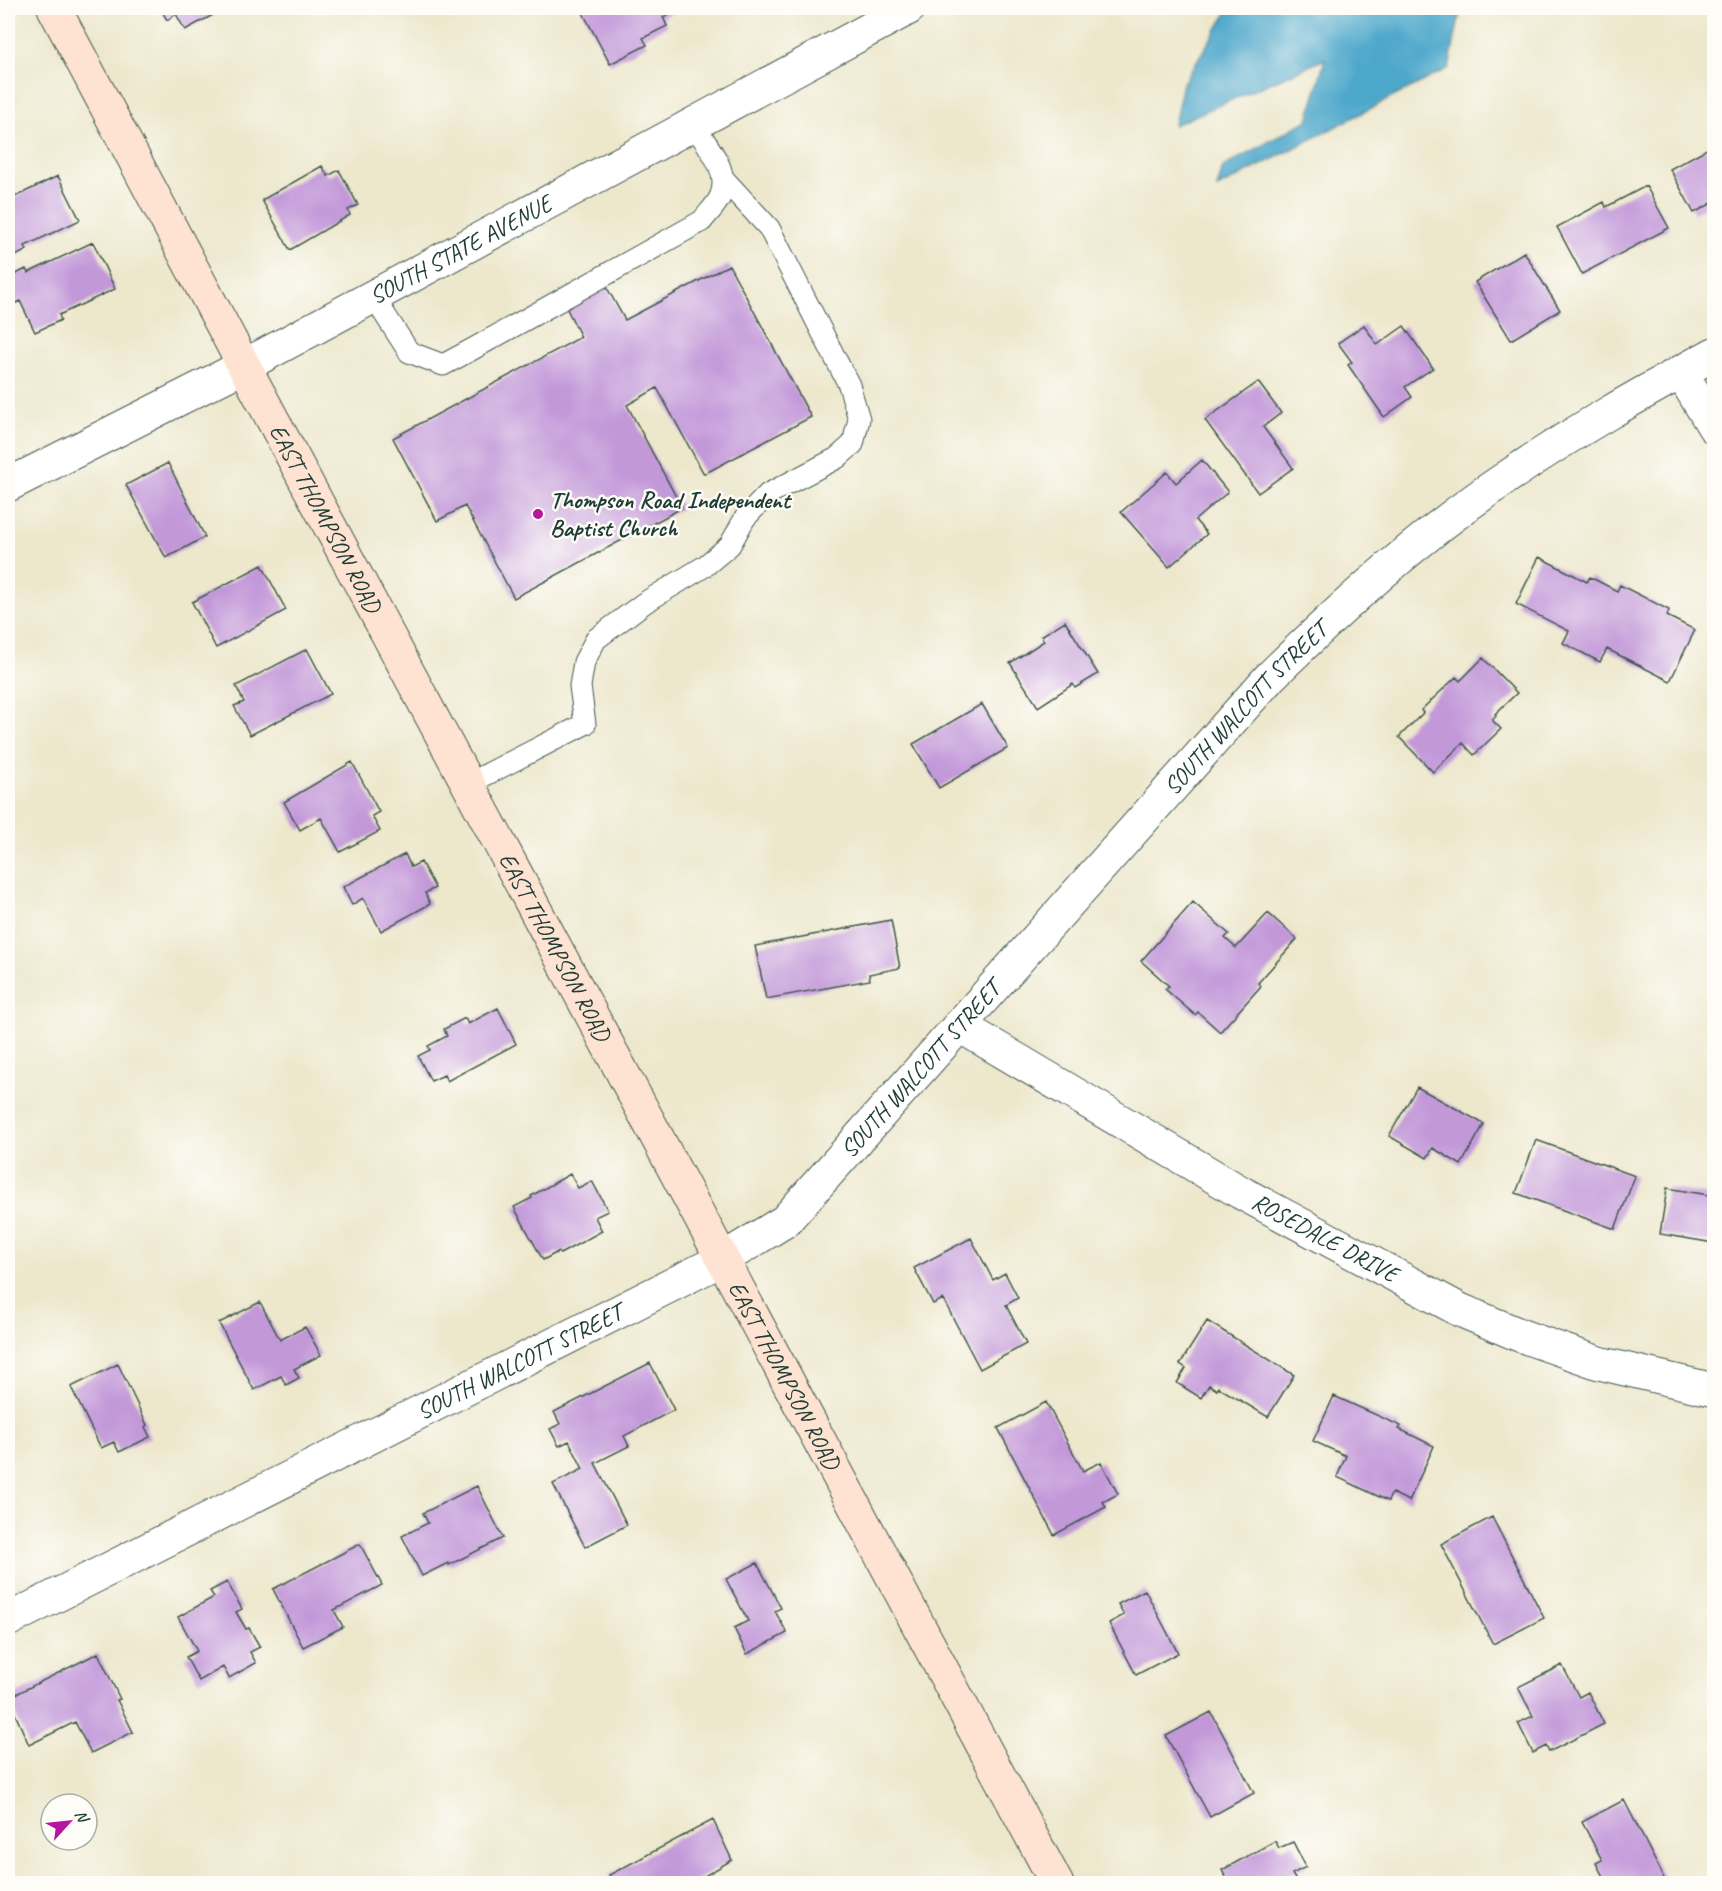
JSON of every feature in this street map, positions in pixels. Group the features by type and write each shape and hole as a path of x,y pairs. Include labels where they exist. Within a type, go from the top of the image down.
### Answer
{"main road":[{"name":"EAST THOMPSON ROAD","path":"54,8 1057,1884"}],"street":[{"name":"SOUTH STATE AVENUE","path":"8,485 244,366 693,124 871,16 909,8"},
{"name":"SOUTH WALCOTT STREET","path":"8,1620 723,1259 785,1221 1270,677 1327,621 1425,537 1501,480 1570,436 1714,354"},
{"path":"1681,372 1714,427"},
{"name":"ROSEDALE DRIVE","path":"960,1026 1240,1192 1460,1310 1522,1336 1599,1363 1714,1390"}],"lane":[{"path":"468,783 585,724 580,686 584,662 596,639 644,603 705,566 730,545 745,518 768,494 837,458 853,444 859,419 849,385 769,228 723,178 716,158 693,124"},
{"path":"374,296 409,352 443,365 702,221 721,196 723,178"}],"water":[{"path":"1230,8 1461,8 1449,68 1217,188 1223,167 1308,120 1325,59 1174,125 1183,83"}],"building":[{"path":"160,8 226,8 185,30 176,14 167,20"},
{"path":"680,8 663,17 667,26 643,38 647,45 610,64 581,9"},
{"path":"1714,145 1714,202 1694,213 1670,169"},
{"path":"322,166 328,176 339,170 358,205 348,210 350,215 290,250 262,200"},
{"path":"58,176 80,220 25,246 27,250 8,260 8,200"},
{"path":"1646,186 1669,228 1582,274 1557,227 1604,202 1606,207"},
{"path":"93,242 115,289 59,315 61,320 35,332 20,301 8,307 8,278 26,269 28,273"},
{"path":"1524,252 1560,310 1511,340 1475,282"},
{"path":"729,265 811,417 704,474 657,388 627,405 682,508 514,598 465,506 437,521 393,438 581,337 566,307 606,286 625,320"},
{"path":"1364,325 1377,345 1404,326 1433,368 1405,387 1412,397 1384,417 1348,365 1352,362 1338,343"},
{"path":"1258,382 1281,413 1263,427 1293,468 1258,493 1205,420"},
{"path":"1202,460 1228,492 1195,520 1207,534 1169,567 1121,512 1167,472 1176,483"},
{"path":"168,463 205,537 166,558 126,485"},
{"path":"1539,557 1587,582 1590,577 1617,591 1620,585 1669,610 1667,616 1695,630 1670,681 1607,649 1600,662 1563,643 1569,631 1516,604"},
{"path":"262,565 286,610 216,648 192,602"},
{"path":"1065,621 1098,674 1075,688 1073,684 1038,707 1010,663 1044,641 1041,636"},
{"path":"307,649 331,694 250,735 234,706 244,702 236,686"},
{"path":"1483,658 1517,693 1495,714 1492,720 1501,729 1474,755 1463,743 1433,772 1399,737 1423,713 1421,710 1456,677 1460,681"},
{"path":"982,704 1008,748 939,788 913,744"},
{"path":"352,762 379,812 372,816 380,831 340,852 321,818 300,830 284,802"},
{"path":"405,854 411,867 421,862 435,888 425,893 430,904 381,931 363,898 352,905 343,887"},
{"path":"1193,902 1229,934 1225,938 1236,948 1268,913 1297,939 1258,983 1261,986 1220,1032 1198,1012 1195,1015 1165,989 1169,986 1141,961"},
{"path":"891,920 900,968 869,974 870,980 766,999 755,946"},
{"path":"498,1008 516,1044 447,1081 444,1075 431,1081 418,1056 430,1050 428,1046 447,1036 444,1029 465,1018 468,1024"},
{"path":"1417,1087 1484,1124 1461,1165 1433,1148 1427,1158 1389,1136"},
{"path":"1536,1140 1635,1176 1615,1229 1516,1193"},
{"path":"570,1174 578,1188 592,1181 608,1211 595,1217 602,1231 560,1254 558,1252 543,1260 514,1207"},
{"path":"1667,1188 1714,1196 1714,1243 1660,1234"},
{"path":"971,1238 993,1280 1005,1273 1018,1298 1006,1305 1026,1344 980,1369 943,1299 933,1304 914,1268"},
{"path":"260,1302 280,1340 305,1327 321,1355 294,1369 299,1378 286,1385 281,1376 254,1390 219,1323"},
{"path":"1207,1321 1294,1375 1268,1417 1218,1387 1217,1390 1209,1385 1201,1398 1177,1383 1186,1368 1180,1364"},
{"path":"650,1363 674,1410 624,1436 629,1446 595,1463 627,1525 585,1547 553,1484 583,1469 569,1441 559,1446 550,1429 560,1424 554,1412"},
{"path":"118,1364 147,1425 145,1427 150,1437 119,1452 114,1442 101,1448 71,1387"},
{"path":"1334,1396 1401,1426 1399,1429 1434,1446 1409,1501 1392,1493 1388,1501 1337,1477 1346,1456 1313,1441"},
{"path":"1046,1402 1083,1471 1101,1462 1118,1494 1103,1502 1106,1507 1054,1535 998,1428"},
{"path":"477,1486 503,1538 422,1576 402,1536 428,1523 423,1513"},
{"path":"1492,1517 1544,1618 1493,1644 1441,1544"},
{"path":"360,1544 382,1585 334,1610 343,1627 303,1647 273,1589"},
{"path":"757,1563 781,1608 775,1611 787,1633 747,1654 734,1628 748,1621 726,1579"},
{"path":"227,1582 242,1609 236,1612 260,1647 250,1652 256,1663 229,1678 223,1667 199,1681 186,1657 197,1651 178,1617 214,1597 210,1591"},
{"path":"1145,1590 1178,1653 1136,1675 1109,1623 1124,1615 1118,1604"},
{"path":"98,1653 133,1732 91,1753 75,1722 29,1745 8,1698"},
{"path":"1562,1665 1579,1697 1588,1692 1604,1724 1549,1752 1546,1746 1533,1753 1518,1723 1533,1716 1518,1687"},
{"path":"1211,1712 1254,1793 1210,1817 1166,1736"},
{"path":"1624,1800 1667,1884 1607,1884 1596,1863 1602,1860 1582,1822"},
{"path":"713,1820 732,1860 691,1884 614,1884 609,1875"},
{"path":"1275,1841 1279,1848 1293,1842 1306,1867 1292,1874 1298,1884 1229,1884 1222,1870"}],"place":[{"name":"Thompson Road Independent Baptist Church","path":"538,514"}]}
